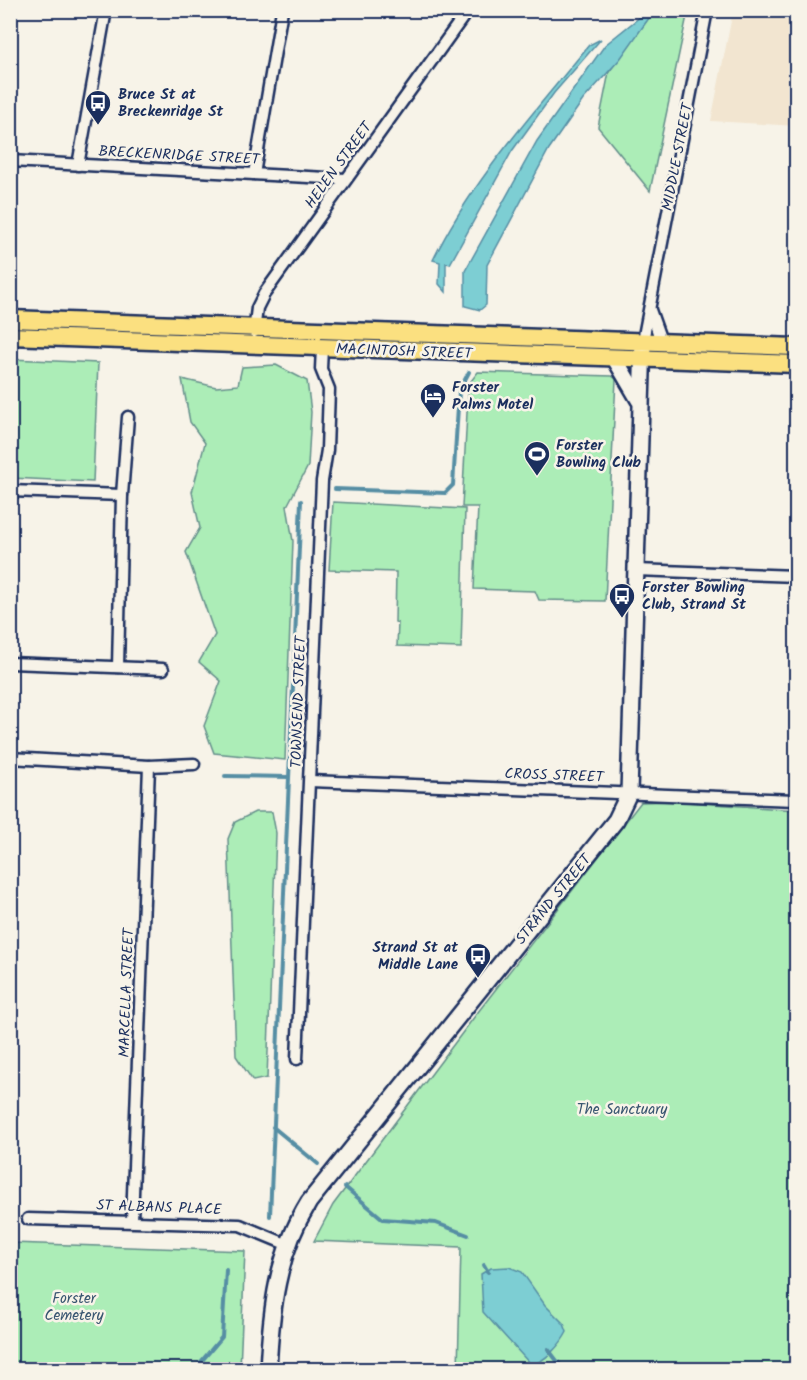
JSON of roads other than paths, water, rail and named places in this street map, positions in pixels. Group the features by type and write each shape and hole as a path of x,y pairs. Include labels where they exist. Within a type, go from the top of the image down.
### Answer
{"main road":[{"name":"MACINTOSH STREET","path":"10,319 796,347"},
{"name":"MACINTOSH STREET","path":"10,336 796,364"}],"street":[{"path":"78,165 106,10"},
{"path":"254,174 282,10"},
{"name":"HELEN STREET","path":"254,345 254,328 260,300 468,10"},
{"name":"MIDDLE STREET","path":"642,360 649,304 707,10"},
{"name":"BRECKENRIDGE STREET","path":"10,161 346,179"},
{"name":"MIDDLE STREET","path":"649,304 661,341"},
{"name":"TOWNSEND STREET","path":"297,1059 322,481 327,450 329,388 321,369 322,348"},
{"path":"615,359 640,403"},
{"name":"STRAND STREET","path":"268,1370 274,1297 286,1244 316,1193 616,820 629,793 642,360"},
{"path":"117,667 122,495 128,417"},
{"path":"10,491 122,495"},
{"path":"636,570 796,576"},
{"path":"10,663 163,669"},
{"path":"10,758 149,766 194,764"},
{"name":"MARCELLA STREET","path":"132,1221 149,766"},
{"name":"CROSS STREET","path":"310,781 796,800"},
{"name":"ST ALBANS PLACE","path":"28,1219 240,1225 286,1244"}],"water":[{"path":"643,11 654,11 620,59 583,100 549,149 487,265 486,305 480,310 465,306 465,271 537,141 605,45 641,16"},
{"path":"601,39 554,93 512,151 450,264 446,263 446,292 439,284 440,262 433,260 466,202 525,122 589,45"},
{"path":"509,1267 522,1272 545,1305 564,1324 567,1332 552,1352 531,1365 483,1312 481,1274 491,1268"}],"waterway":[{"path":"335,489 445,493 453,485 459,391 469,372"},
{"path":"270,1216 301,501"},
{"path":"225,776 288,777"},
{"path":"273,1127 318,1164"},
{"path":"345,1187 383,1219 436,1223 468,1235"},
{"path":"484,1265 488,1272"},
{"path":"194,1370 222,1337 226,1270"},
{"path":"548,1349 564,1370"}],"place":[{"name":"Bruce St at Breckenridge St","path":"98,126"},
{"name":"Forster Palms Motel","path":"433,419"},
{"name":"Forster Bowling Club","path":"537,477"},
{"name":"Forster Bowling Club, Strand St","path":"622,619"},
{"name":"Strand St at Middle Lane","path":"478,979"}],"park label":[{"name":"The Sanctuary","path":"622,1109"},
{"name":"Forster Cemetery","path":"74,1306"}]}
